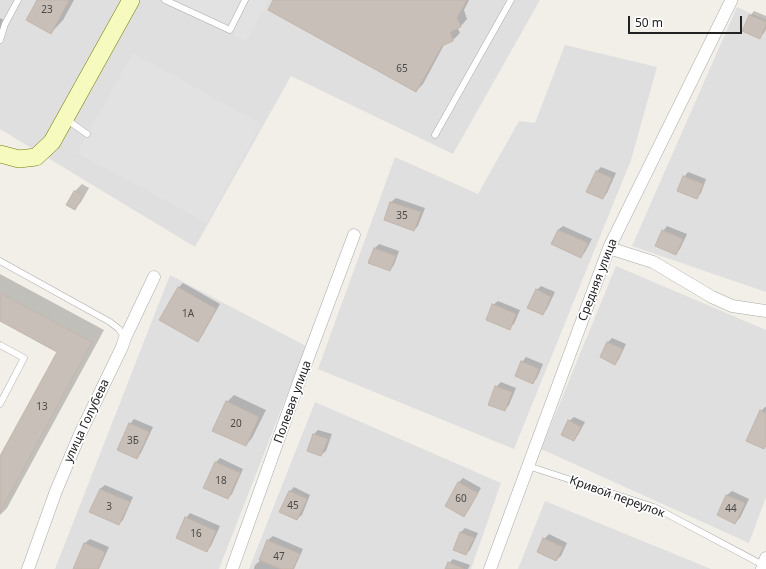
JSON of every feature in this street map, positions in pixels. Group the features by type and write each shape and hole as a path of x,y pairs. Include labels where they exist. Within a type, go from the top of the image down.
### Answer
{"street":[{"path":"0,154 19,159 36,157 52,142 131,0"},
{"name":"Средняя улица","path":"490,569 609,248 731,1"},
{"name":"Полевая улица","path":"232,569 354,235"},
{"path":"609,248 653,262 712,297 732,306 766,311"},
{"name":"улица Голубева","path":"28,569 56,492 80,434 154,277"}],"lane":[{"path":"0,40 3,22 18,0"},
{"path":"166,0 230,30 244,0"},
{"path":"434,135 511,0"},
{"path":"65,118 87,134"},
{"path":"0,261 110,322 119,329 125,338"},
{"path":"0,345 24,358 0,404"},
{"name":"Кривой переулок","path":"528,466 654,507 764,565"}],"shaded area":[{"path":"0,0 540,0 453,154 291,76 195,247 0,129"},
{"path":"174,0 269,0 246,42"},
{"path":"737,7 766,20 766,292 632,246"},
{"path":"565,45 657,67 631,160 514,449 318,369 395,157 478,194 519,121 535,123"},
{"path":"133,53 261,124 207,223 77,153"},
{"path":"616,266 766,330 766,497 749,543 541,449"},
{"path":"170,275 306,346 219,569 55,569"},
{"path":"315,402 501,483 471,569 249,569"},
{"path":"545,501 711,569 518,569"}],"building":[{"path":"37,0 69,0 51,34 26,20"},
{"path":"273,0 467,0 457,18 461,27 450,32 453,41 442,46 416,92 268,10"},
{"path":"749,15 766,22 760,39 742,31"},
{"path":"596,171 612,178 603,199 586,192"},
{"path":"683,176 703,184 697,199 677,191"},
{"path":"74,191 83,195 75,210 66,205"},
{"path":"390,202 421,212 414,231 384,220"},
{"path":"558,230 588,243 581,258 551,244"},
{"path":"662,230 683,239 676,255 655,246"},
{"path":"374,248 396,256 390,271 368,263"},
{"path":"178,287 216,309 198,342 159,320"},
{"path":"536,289 551,297 543,315 527,308"},
{"path":"0,293 92,342 0,512 0,456 57,352 0,321"},
{"path":"492,304 516,314 510,330 486,320"},
{"path":"607,342 623,349 615,365 600,357"},
{"path":"521,361 539,369 533,384 515,376"},
{"path":"495,386 512,392 505,411 488,405"},
{"path":"226,401 259,417 246,446 212,431"},
{"path":"760,410 766,413 766,445 764,449 746,441"},
{"path":"568,420 581,427 574,441 561,435"},
{"path":"129,423 149,432 137,459 117,450"},
{"path":"313,434 328,439 321,456 307,451"},
{"path":"215,462 240,473 228,499 203,488"},
{"path":"458,482 478,493 464,517 445,506"},
{"path":"100,489 130,502 119,525 89,512"},
{"path":"289,491 307,499 297,520 279,512"},
{"path":"726,495 745,503 735,524 717,515"},
{"path":"185,517 216,531 207,552 176,538"},
{"path":"460,532 474,538 466,555 453,550"},
{"path":"543,538 563,547 556,561 537,552"},
{"path":"267,540 300,554 293,569 281,569 259,560"},
{"path":"84,543 105,552 98,569 73,569"},
{"path":"448,562 464,569 445,569"}]}
